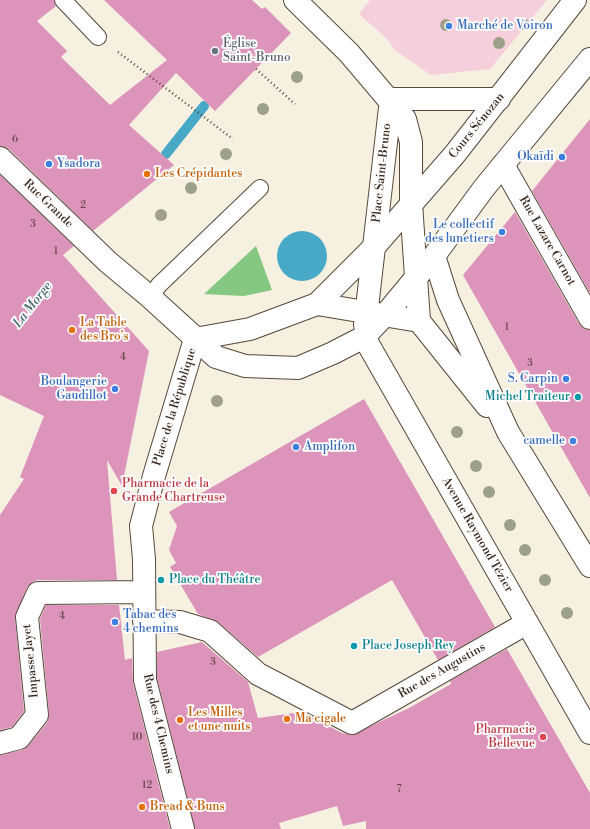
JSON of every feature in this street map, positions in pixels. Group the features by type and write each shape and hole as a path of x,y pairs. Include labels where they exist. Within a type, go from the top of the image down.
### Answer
{"main road":[{"name":"Cours Sénozan","path":"374,247 455,154 576,0"},
{"name":"Place Saint-Bruno","path":"303,3 391,100 405,118 411,142 411,204 419,321"},
{"path":"376,313 417,278 503,165 590,59"},
{"path":"391,100 499,99"},
{"name":"Place Saint-Bruno","path":"364,337 376,313 374,247 391,100"},
{"name":"Rue Grande","path":"0,158 96,250"},
{"name":"Rue Lazare Carnot","path":"503,165 590,318"},
{"name":"Place de la République","path":"195,339 250,329 317,304 374,247"},
{"name":"Place de la République","path":"96,250 216,357 230,362 245,366 298,368 333,353 364,337"},
{"path":"434,256 448,300 508,432 590,566"},
{"path":"317,304 419,321 508,432"},
{"name":"Avenue Raymond Tézier","path":"364,337 590,733"},
{"name":"Place de la République","path":"143,592 144,559 141,526 154,476 195,339"},
{"name":"Rue des 4 Chemins","path":"143,592 145,680 183,829"},
{"name":"Impasse Jayet","path":"0,743 19,738 37,716 27,617 38,593 143,592"},
{"name":"Rue des Augustins","path":"144,621 180,622 210,631 258,674 352,723 527,623"}],"lane":[{"path":"63,0 98,37"},
{"path":"150,297 159,285 260,188"}],"path":[{"path":"98,37 233,139"},
{"path":"256,69 295,104"}],"shaded area":[{"name":"Marché de Voiron","path":"370,0 547,0 490,69 431,75 395,50 386,38 359,14"}],"green space":[{"path":"256,246 272,290 244,296 204,294"}],"water":[{"path":"302,231 312,233 320,238 325,246 327,256 325,266 320,274 312,279 302,281 292,279 284,274 279,266 277,256 279,246 284,238 292,233"}],"building":[{"path":"0,0 54,0 56,6 37,21 67,51 61,57 110,105 167,60 104,0 252,0 262,9 265,7 291,33 215,111 176,73 129,125 174,165 93,231 9,149 0,146"},
{"path":"590,119 590,293 532,191"},
{"path":"0,175 74,246 63,255 149,351 122,486 107,460 117,580 38,580 32,582 27,587 15,618 24,711 12,727 0,730 0,515 24,479 20,477 44,416 0,395"},
{"path":"515,212 579,324 584,329 590,330 590,498 463,275"},
{"path":"364,399 495,627 438,660 392,580 258,657 218,622 198,614 170,567 176,563 169,550 177,526 169,512"},
{"path":"46,605 119,605 125,660 132,658 133,683 170,829 0,829 0,755 22,750 28,746 47,723 49,714 40,619"},
{"path":"202,642 248,682 258,718 302,712 342,733 352,735 409,708 451,684 450,681 507,649 590,793 590,829 366,829 366,821 343,826 337,806 279,823 281,829 195,829 157,678 157,652"}],"waterway":[{"name":"La Morge","path":"166,154 204,106"}],"place":[{"name":"Marché de Voiron","path":"449,26"},
{"name":"Église Saint-Bruno","path":"215,51"},
{"name":"Okaïdi","path":"562,157"},
{"name":"Ysadora","path":"49,164"},
{"name":"Les Crépidantes","path":"147,174"},
{"name":"Le collectif des lunetiers","path":"502,232"},
{"name":"La Table des Bro’s","path":"72,330"},
{"name":"S. Carpin","path":"566,379"},
{"name":"Boulangerie Gaudillot","path":"115,389"},
{"name":"Michel Traiteur","path":"578,397"},
{"name":"camelle","path":"573,441"},
{"name":"Amplifon","path":"296,447"},
{"name":"Pharmacie de la Grande Chartreuse","path":"114,491"},
{"name":"Place du Théâtre","path":"161,580"},
{"name":"Tabac des 4 chemins","path":"115,622"},
{"name":"Place Joseph Rey","path":"354,646"},
{"name":"Ma cigale","path":"287,719"},
{"name":"Les Milles et une nuits","path":"180,720"},
{"name":"Pharmacie Bellevue","path":"543,737"},
{"name":"Bread & Buns","path":"142,807"}]}
